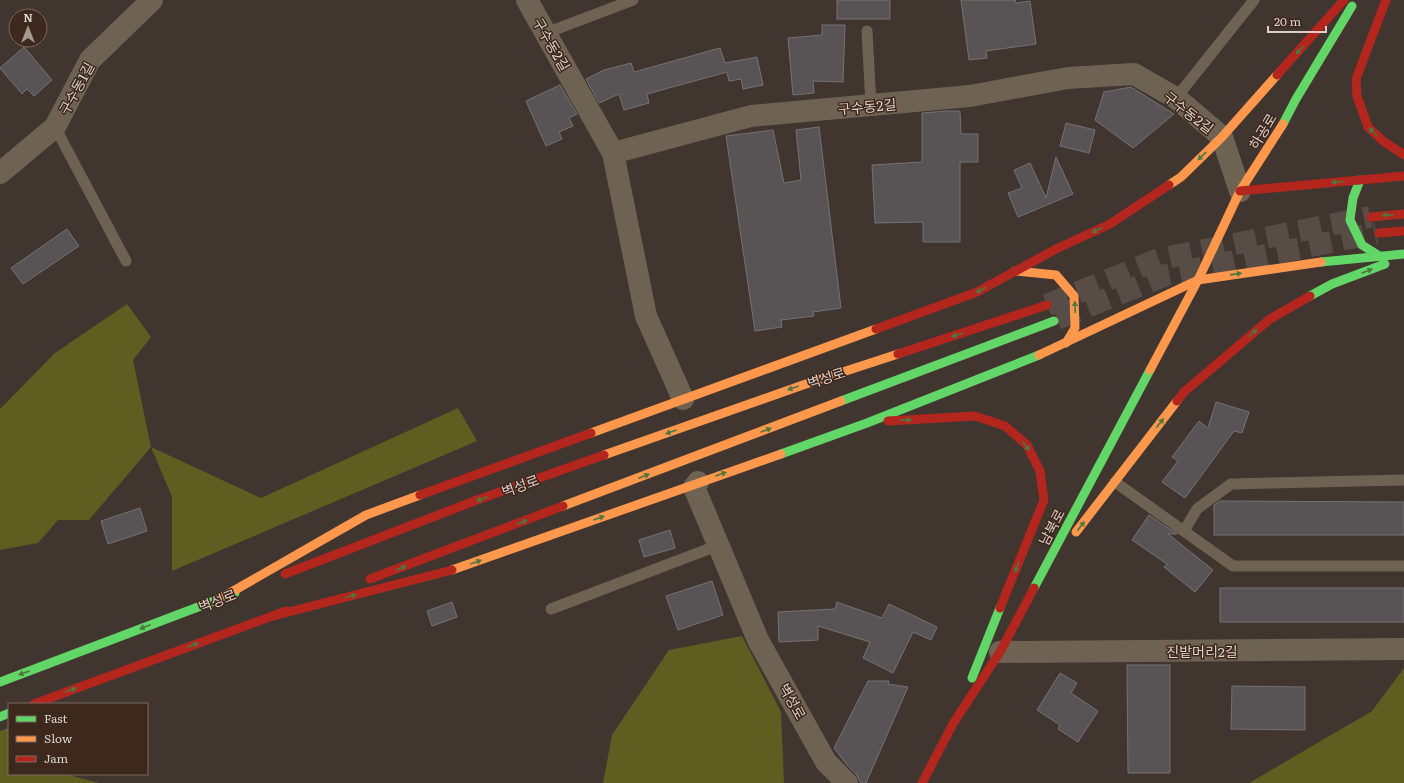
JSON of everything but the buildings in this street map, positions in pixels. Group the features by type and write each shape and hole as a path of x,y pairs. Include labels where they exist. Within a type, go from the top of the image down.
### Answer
{"main road":[{"path":"221,598 366,515 977,292 1056,249 1110,224 1181,177 1222,137 1344,0"},
{"name":"하공로","path":"1198,280 1240,192 1279,131 1356,0"},
{"path":"1386,0 1356,79 1357,96 1368,127 1383,141 1404,155"},
{"path":"1240,192 1404,176"},
{"path":"1360,180 1353,198 1350,220 1362,245 1381,257"},
{"path":"1371,217 1404,214"},
{"path":"1378,233 1404,230"},
{"path":"273,616 450,571 867,423 1046,352 1198,280 1302,264 1404,254"},
{"path":"1040,578 1184,392 1270,319 1332,284 1384,264 1404,259"},
{"path":"1015,270 1056,275 1074,296 1075,328 1066,343"},
{"name":"남북로","path":"922,783 954,722 1000,652 1198,280"},
{"name":"벽성로","path":"0,682 477,500 803,385 1047,305"},
{"name":"벽성로","path":"362,582 1054,321"},
{"path":"867,423 975,416 1005,426 1027,445 1040,471 1044,500 954,722"},
{"path":"37,703 347,588"}],"street":[{"name":"구수동1길","path":"0,173 55,127 90,60 152,0"},
{"name":"구수동2길","path":"527,0 613,153 751,116 970,96 1068,78 1134,74 1176,98 1222,137 1240,192"},
{"path":"613,153 646,316 683,399"},
{"name":"벽성로","path":"698,482 694,486 758,640 826,762 847,783"},
{"name":"진밭머리2길","path":"1000,652 1404,649"}],"lane":[{"path":"546,33 633,0"},
{"path":"1176,98 1254,0"},
{"path":"866,31 871,105"},
{"path":"55,127 126,261"},
{"path":"1184,531 1197,509 1231,484 1404,480"},
{"path":"1115,482 1233,566 1404,566"},
{"path":"551,608 718,545"}],"shaded area":[{"path":"127,304 151,337 133,360 151,447 89,520 58,520 38,543 0,550 0,409 55,353"},
{"path":"458,408 477,441 172,571 172,497 151,447 261,498"},
{"path":"742,636 781,712 784,783 603,783 612,735 669,650"},
{"path":"1404,668 1404,783 1249,783 1372,711"},
{"path":"8,728 8,775 69,775 99,783 0,783 0,731"}],"tunnel":[{"path":"1047,305 1159,259 1370,217"},
{"path":"1057,319 1166,275 1376,233"}],"traffic: fast":[{"path":"1283,124 1296,99 1352,6"},
{"path":"1360,180 1353,198 1350,220 1362,245 1381,257"},
{"path":"1321,262 1404,254"},
{"path":"1310,296 1332,284 1385,264"},
{"path":"841,401 1054,321"},
{"path":"781,454 867,423 1039,355"},
{"path":"1034,588 1150,370"},
{"path":"0,682 235,593"},
{"path":"972,678 1000,608"},
{"path":"0,717 8,713"}],"traffic: slow":[{"path":"1169,185 1181,177 1222,137 1277,75"},
{"path":"1150,370 1198,280 1240,191 1283,124"},
{"path":"1039,355 1198,280 1321,262"},
{"path":"1015,271 1056,275 1074,296 1075,328 1066,343"},
{"path":"591,433 876,329"},
{"path":"604,455 803,385 898,354"},
{"path":"563,506 841,401"},
{"path":"1076,532 1177,401"},
{"path":"452,570 781,454"},
{"path":"221,598 366,515 420,495"}],"traffic: jam":[{"path":"1277,75 1344,0"},
{"path":"1386,0 1356,79 1357,96 1368,127 1383,141 1404,155"},
{"path":"1240,191 1404,176"},
{"path":"876,329 977,292 1056,249 1110,224 1169,185"},
{"path":"1371,217 1404,214"},
{"path":"1379,233 1404,231"},
{"path":"1177,401 1184,392 1270,319 1310,296"},
{"path":"898,354 1047,305"},
{"path":"888,421 975,416 1005,426 1027,445 1040,471 1044,500 1000,608"},
{"path":"420,495 591,433"},
{"path":"285,574 477,500 604,455"},
{"path":"370,579 563,506"},
{"path":"273,616 452,570"},
{"path":"922,783 954,722 1000,652 1034,588"},
{"path":"37,703 286,611"}]}
